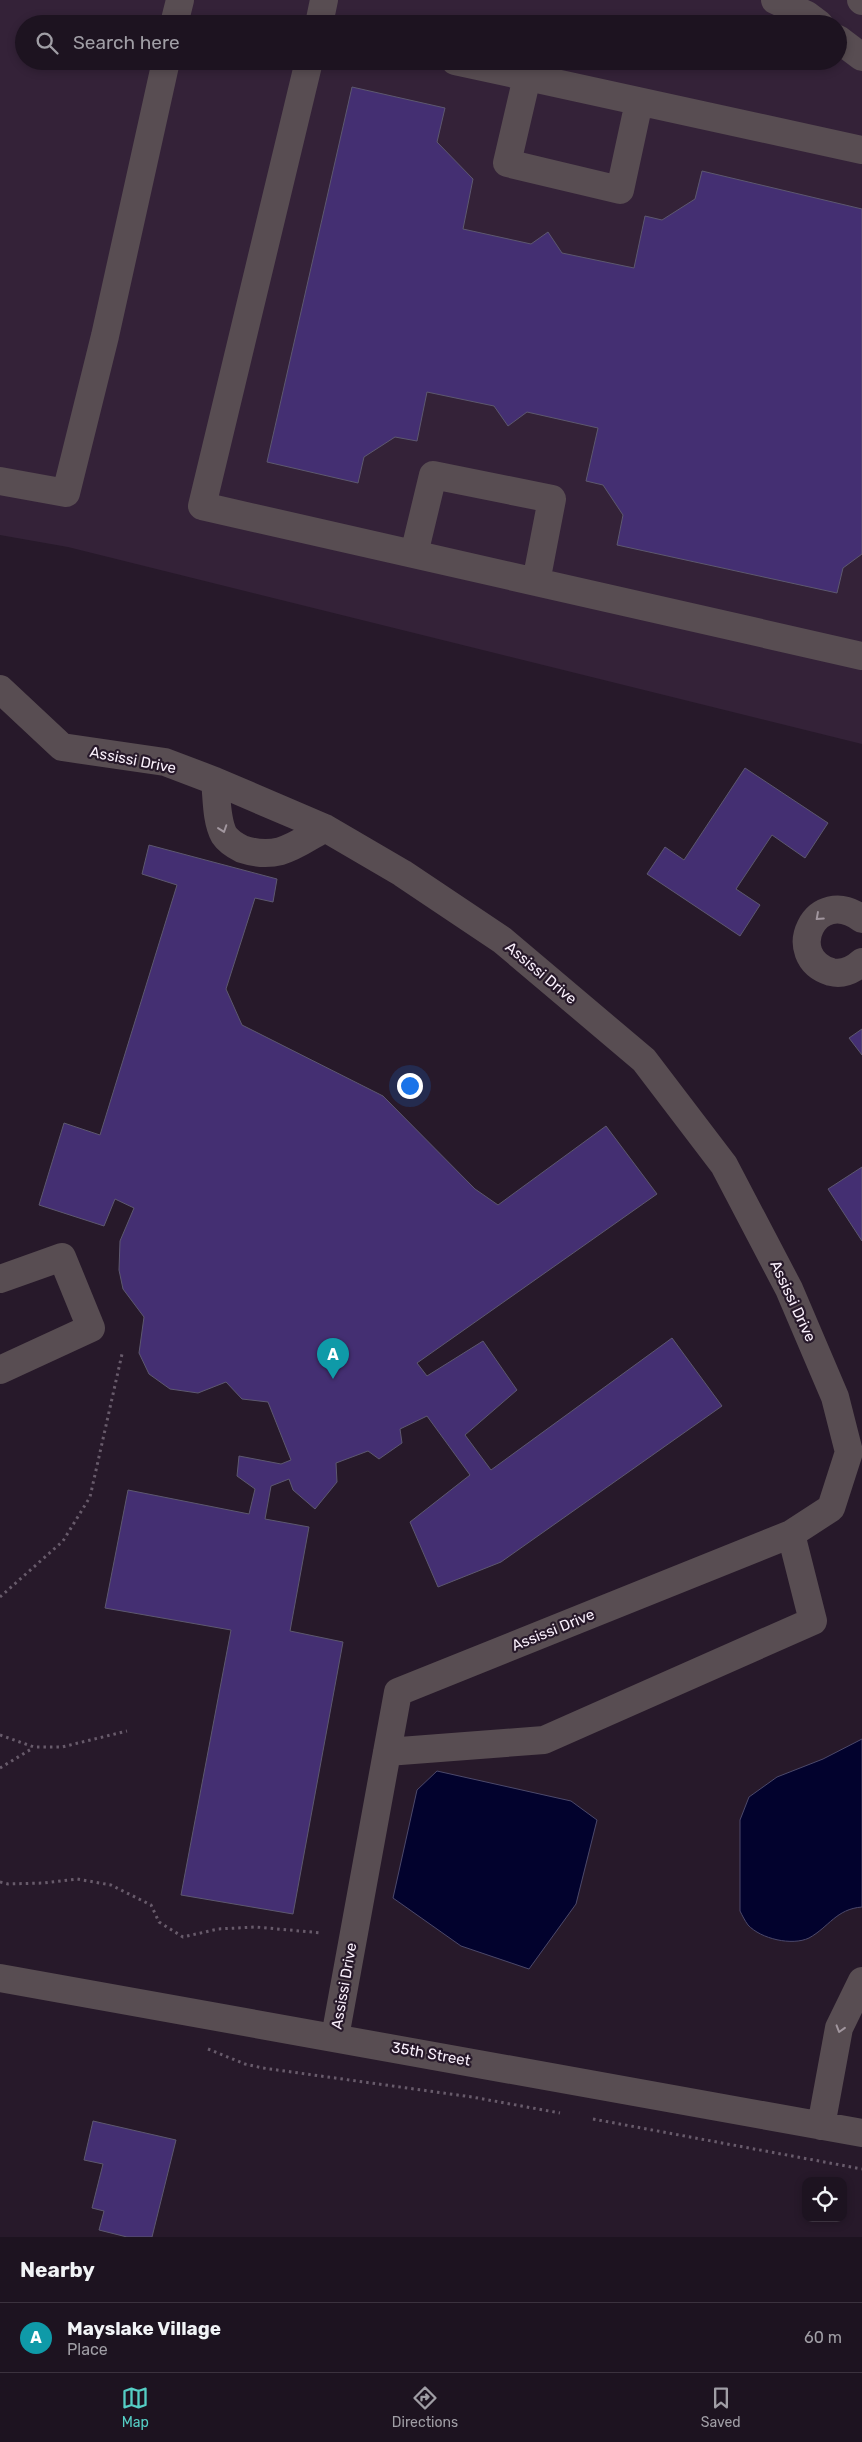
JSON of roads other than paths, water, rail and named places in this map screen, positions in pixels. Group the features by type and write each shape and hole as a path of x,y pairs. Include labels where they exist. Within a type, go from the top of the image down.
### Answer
{"street":[{"path":"176,15 180,0"},
{"path":"321,15 324,0"},
{"path":"775,0 813,13"},
{"path":"847,46 862,57"},
{"path":"0,481 66,493 105,336 164,70"},
{"path":"308,70 202,506 862,656"},
{"path":"496,70 862,150"},
{"path":"527,77 507,163 620,190 640,102"},
{"path":"414,554 433,475 552,499 536,582"},
{"name":"Assissi Drive","path":"0,689 62,747 165,762 215,781 325,828 412,879 502,940 644,1060 724,1165 789,1289 835,1398 849,1452 831,1508 791,1534 398,1692 335,2037"},
{"path":"215,781 219,817 224,836 236,846 265,855 276,854 325,828"},
{"path":"862,919 845,909 829,910 817,917 807,932 806,946 811,958 822,969 837,973 854,970 862,962"},
{"path":"0,1279 62,1257 91,1328 0,1370"},
{"path":"387,1752 544,1740 812,1621 791,1534"},
{"path":"821,2126 839,2028 861,1982"},
{"name":"35th Street","path":"1,1983 335,2037 862,2133"}],"water":[{"path":"862,1739 862,1907 846,1911 833,1919 816,1934 802,1940 777,1940 761,1934 748,1925 740,1911 740,1820 749,1797 777,1777 823,1759"},
{"path":"437,1771 571,1801 597,1820 576,1904 529,1969 461,1946 393,1898 417,1790"}],"place":[{"name":"Mayslake Village","path":"333,1379"}]}
